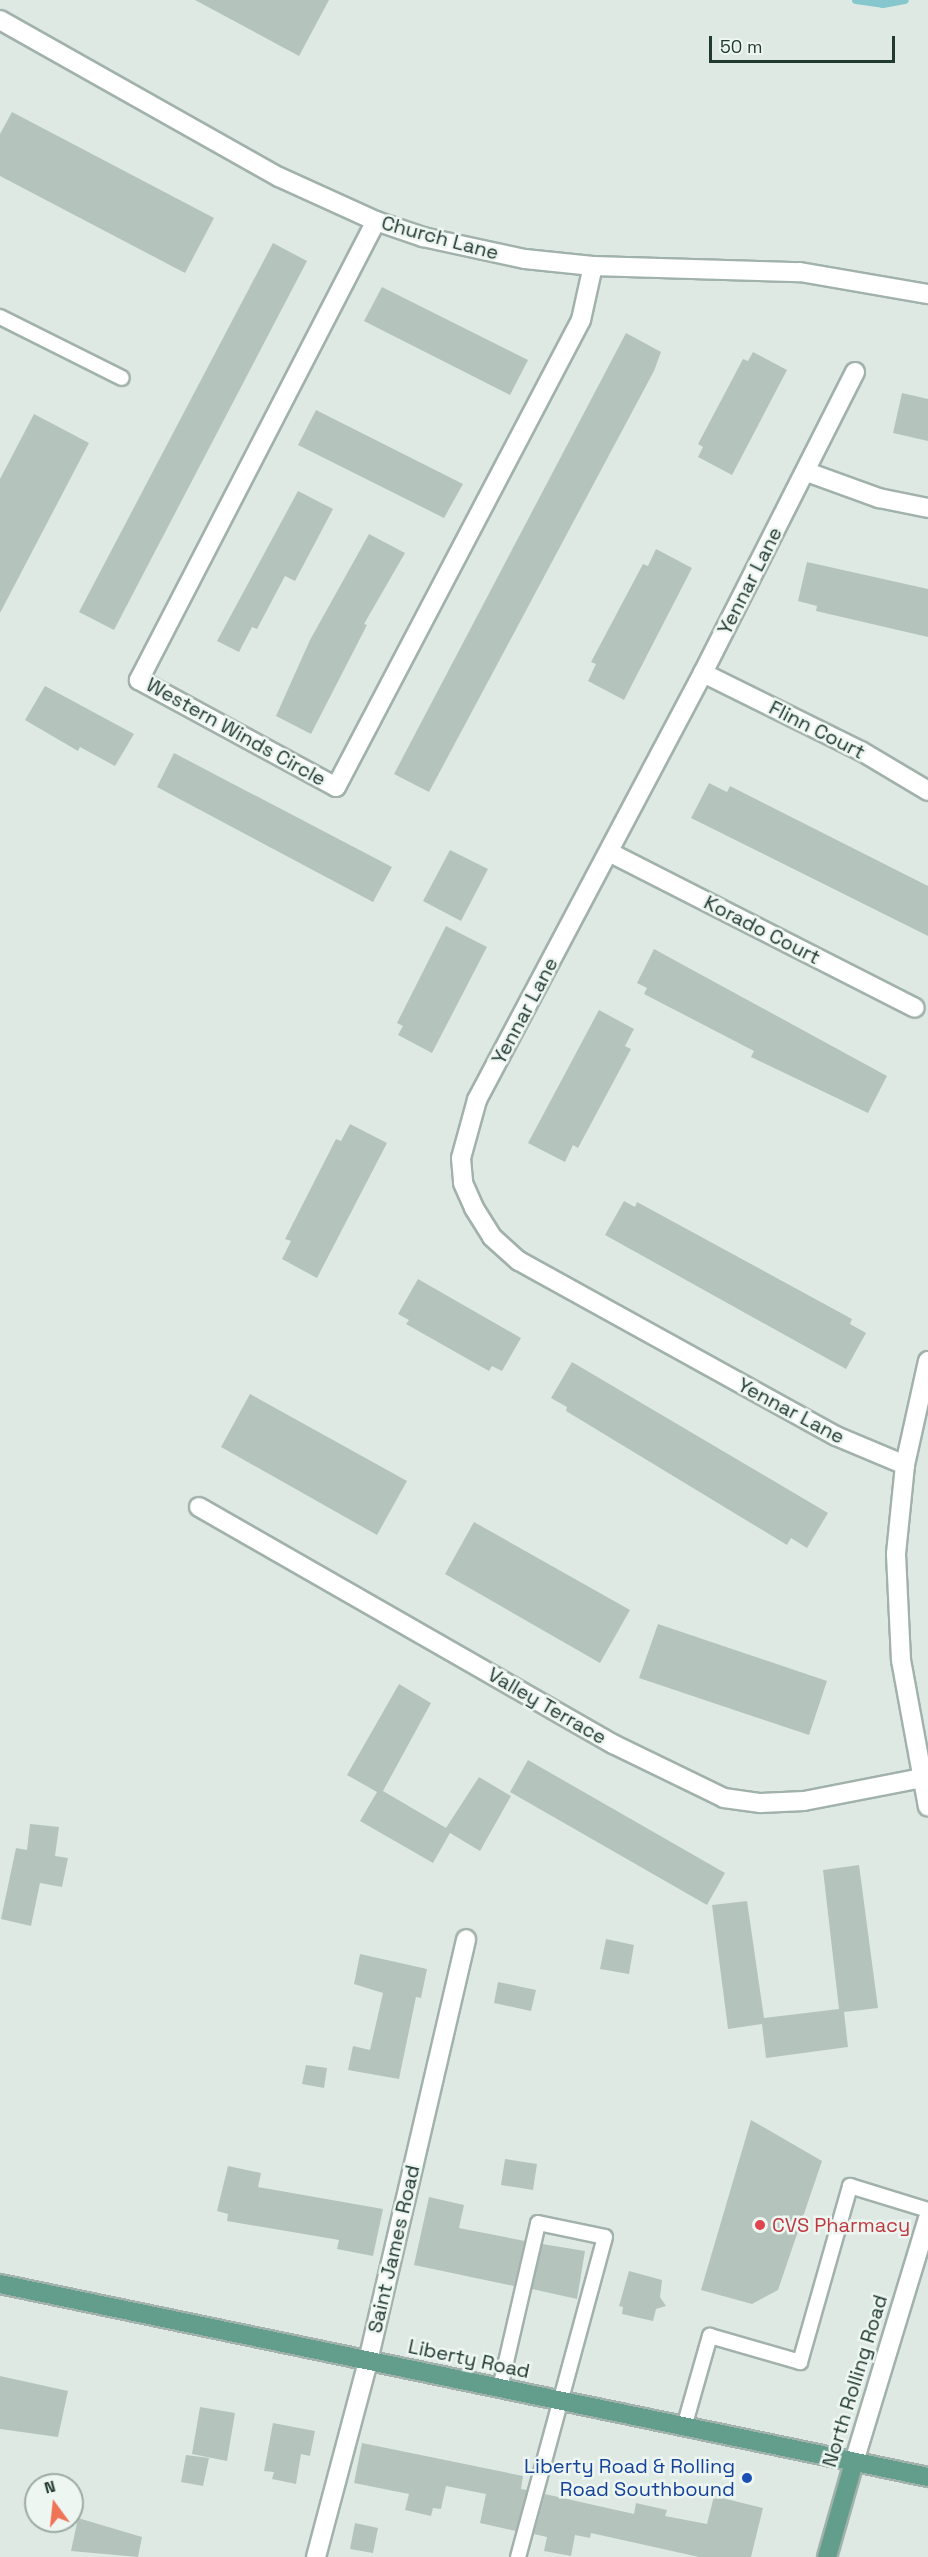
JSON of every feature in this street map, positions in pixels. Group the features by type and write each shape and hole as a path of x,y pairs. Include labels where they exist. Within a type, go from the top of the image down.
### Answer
{"main road":[{"name":"Liberty Road","path":"0,2284 928,2477"},
{"name":"North Rolling Road","path":"827,2557 854,2462"}],"street":[{"name":"Church Lane","path":"0,20 238,155 376,221 473,249 593,266 800,272 928,294"},
{"name":"Western Winds Circle","path":"376,221 139,680 336,787 581,320 593,266"},
{"name":"Yennar Lane","path":"855,372 807,472 474,1110 461,1158 463,1183 474,1208 492,1237 519,1261 836,1436 905,1465"},
{"path":"807,472 879,498 928,507"},
{"name":"Flinn Court","path":"703,673 861,751 928,791"},
{"name":"Korado Court","path":"609,852 915,1008"},
{"path":"928,1361 905,1465 896,1554 901,1660 926,1778 928,1806"},
{"name":"Valley Terrace","path":"199,1507 613,1744 724,1797 761,1803 804,1801 926,1778"},
{"name":"Saint James Road","path":"316,2557 368,2361 466,1939"},
{"name":"North Rolling Road","path":"854,2462 928,2219"}],"lane":[{"path":"0,317 122,378"},
{"path":"684,2427 710,2336 800,2362 850,2186 928,2210"},
{"path":"500,2388 538,2223 605,2236 518,2557"}],"building":[{"path":"195,0 329,0 299,56"},
{"path":"12,112 214,218 185,273 0,176 0,134"},
{"path":"273,243 307,261 114,630 79,612"},
{"path":"382,287 528,360 510,395 364,321"},
{"path":"626,333 661,352 654,371 429,792 394,774"},
{"path":"753,352 787,370 732,475 698,457 703,447 698,444 743,359 748,361"},
{"path":"902,393 928,399 928,441 893,433"},
{"path":"316,410 463,484 444,518 298,445"},
{"path":"34,414 89,443 0,613 0,479"},
{"path":"298,491 333,509 295,581 285,576 257,629 252,627 239,652 217,641"},
{"path":"369,534 405,553 364,624 367,625 311,734 276,716 310,640"},
{"path":"656,549 692,568 624,700 588,681 596,664 591,662 643,564 648,566"},
{"path":"807,562 928,589 928,637 816,611 817,606 798,601"},
{"path":"45,686 134,734 115,766 80,747 78,751 25,720"},
{"path":"174,753 392,867 373,902 157,787"},
{"path":"709,783 727,792 730,786 928,886 928,936 691,818"},
{"path":"450,850 488,869 461,921 423,901"},
{"path":"446,926 487,947 432,1053 398,1035 403,1026 397,1023"},
{"path":"654,949 887,1076 868,1113 751,1057 754,1051 644,994 647,988 637,983"},
{"path":"599,1010 634,1029 625,1046 631,1049 578,1148 573,1145 565,1162 528,1143"},
{"path":"350,1124 387,1143 317,1278 282,1259 291,1241 285,1239 336,1139 341,1141"},
{"path":"624,1201 635,1207 637,1202 852,1319 850,1324 866,1333 846,1369 605,1235"},
{"path":"418,1279 521,1338 502,1371 492,1366 489,1371 406,1324 409,1320 398,1314"},
{"path":"572,1362 828,1513 807,1548 791,1538 787,1545 566,1411 567,1407 551,1398"},
{"path":"250,1394 407,1481 377,1535 221,1447"},
{"path":"474,1522 630,1610 600,1663 445,1574"},
{"path":"658,1624 827,1681 809,1735 639,1678"},
{"path":"399,1684 431,1703 383,1791 446,1828 479,1777 511,1796 480,1851 450,1833 433,1863 360,1821 377,1792 347,1775"},
{"path":"528,1760 725,1873 707,1905 510,1792"},
{"path":"30,1824 59,1827 55,1856 68,1858 62,1887 40,1883 31,1926 1,1919 16,1848 27,1850"},
{"path":"859,1865 878,2008 844,2012 848,2047 766,2058 762,2024 728,2029 712,1905 747,1901 764,2018 839,2009 823,1870"},
{"path":"606,1939 634,1945 629,1974 600,1969"},
{"path":"360,1954 427,1969 421,1998 416,1997 399,2079 348,2070 353,2046 370,2050 383,1993 354,1984"},
{"path":"498,1982 536,1990 531,2011 494,2003"},
{"path":"306,2065 327,2068 324,2088 302,2084"},
{"name":"CVS Pharmacy","path":"751,2120 822,2161 778,2290 752,2304 701,2290"},
{"path":"505,2159 537,2164 533,2190 501,2185"},
{"path":"228,2166 261,2173 258,2187 383,2209 373,2256 337,2249 339,2240 227,2221 228,2214 217,2211"},
{"path":"429,2197 464,2205 459,2228 525,2241 514,2286 414,2265"},
{"path":"542,2244 585,2251 577,2299 532,2289"},
{"path":"629,2271 662,2280 660,2297 666,2306 656,2309 653,2321 622,2314 623,2307 619,2306"},
{"path":"0,2376 68,2391 58,2437 0,2429"},
{"path":"200,2407 235,2413 227,2461 192,2454"},
{"path":"273,2423 315,2431 310,2456 301,2454 296,2484 272,2479 274,2472 264,2471"},
{"path":"362,2443 523,2476 521,2489 527,2490 516,2531 480,2523 486,2494 446,2486 441,2509 433,2508 431,2516 405,2510 409,2494 354,2483"},
{"path":"186,2455 209,2458 203,2486 181,2482"},
{"path":"545,2494 634,2514 636,2503 667,2510 665,2516 707,2524 714,2496 763,2508 751,2557 699,2557 591,2533 590,2538 575,2535 571,2556 544,2551 547,2537 534,2534"},
{"path":"84,2520 142,2537 138,2557 71,2551 75,2533 84,2533"},
{"path":"355,2523 378,2528 373,2553 350,2549"}],"waterway":[{"path":"856,0 883,4 905,0"}],"place":[{"name":"CVS Pharmacy","path":"760,2225"},
{"name":"Liberty Road & Rolling Road Southbound","path":"747,2478"}]}
